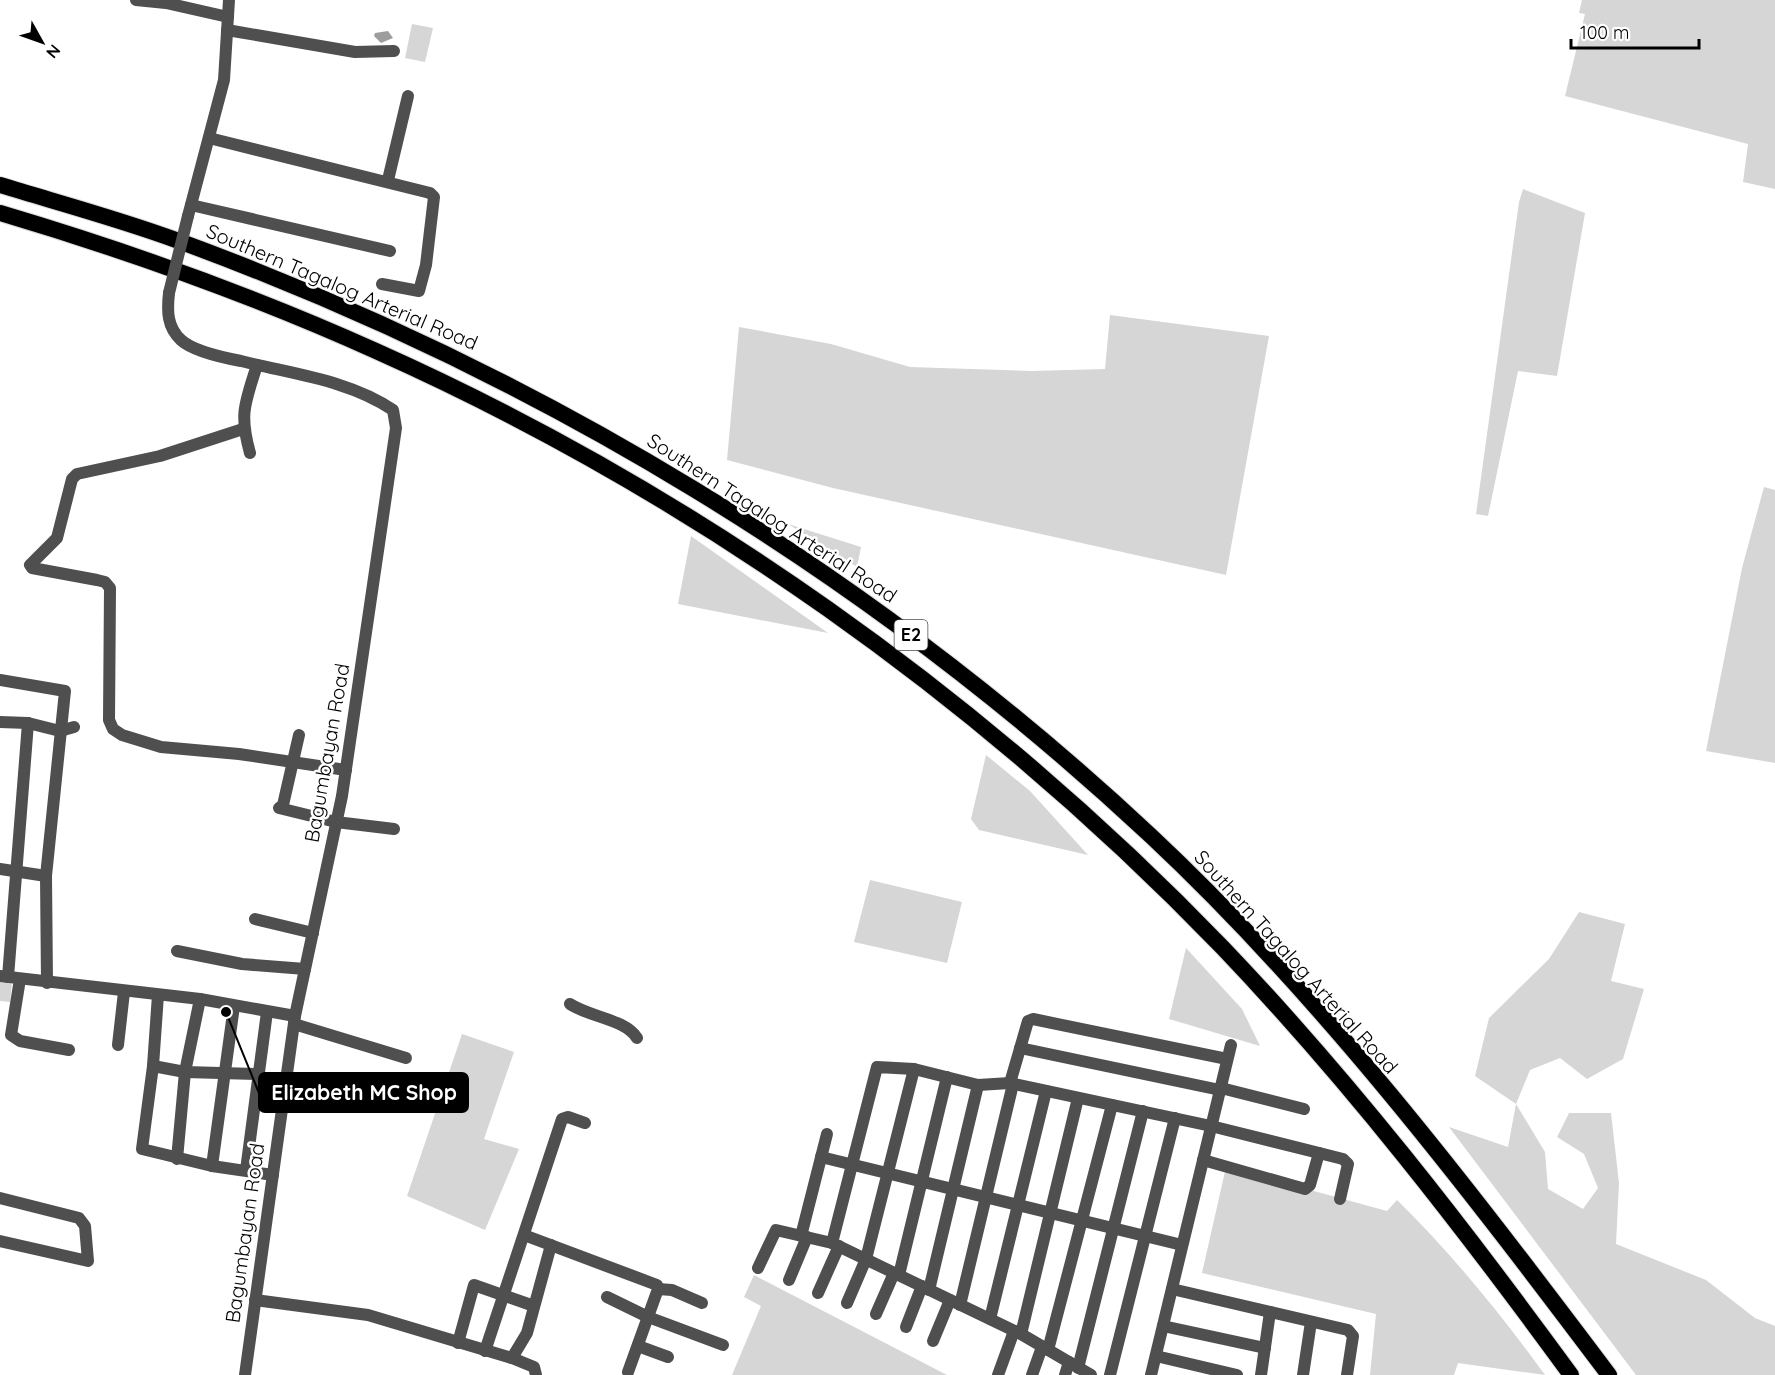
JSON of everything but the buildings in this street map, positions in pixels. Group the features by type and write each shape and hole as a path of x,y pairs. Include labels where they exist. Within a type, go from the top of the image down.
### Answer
{"highway":[{"name":"Southern Tagalog Arterial Road","path":"0,185 170,238 265,274 391,327 494,376 695,488 814,566 916,638 1040,738 1151,836 1241,927 1421,1132 1509,1242 1609,1375"},
{"name":"E2","path":"0,213 157,262 255,300 377,351 476,399 594,460 684,514 794,586 894,657 1023,759 1133,860 1222,947 1304,1036 1400,1151 1485,1258 1571,1375"}],"street":[{"path":"136,0 166,3 228,17"},
{"name":"Bagumbayan Road","path":"229,0 224,80 169,293 167,310 172,330 182,342 219,356 324,381 372,396 393,410 396,428 346,770 295,1020 255,1300 248,1375"},
{"path":"227,30 355,52 394,51"},
{"path":"388,180 408,96"},
{"path":"209,138 424,189 434,197 426,265 419,291 382,284"},
{"path":"189,210 390,251"},
{"path":"250,453 243,429 243,411 257,365"},
{"path":"243,429 160,456 77,474 72,479 57,538 30,565 32,568 105,582 110,588 109,720 113,729 122,735 161,747 346,770"},
{"path":"0,681 65,691 46,876 47,983"},
{"path":"0,722 28,723 60,731 74,727"},
{"path":"28,723 15,872 9,977 11,1035 20,1041 69,1050"},
{"path":"299,735 284,805 279,808 336,822 394,830"},
{"path":"0,869 46,876"},
{"path":"255,919 313,933"},
{"path":"177,951 242,964 305,969"},
{"path":"9,977 200,999 267,1012 405,1058"},
{"path":"118,1045 124,992"},
{"path":"158,995 153,1066 142,1149 177,1159 273,1176"},
{"path":"177,1159 185,1072 200,999"},
{"path":"570,1004 582,1013 632,1030 637,1038"},
{"path":"212,1166 234,1006"},
{"path":"246,1170 267,1012"},
{"path":"933,1341 955,1302 986,1197 1011,1084 1028,1021 1033,1019 1227,1059"},
{"path":"1151,1375 1231,1046"},
{"path":"1020,1048 1220,1089 1304,1109"},
{"path":"153,1066 185,1072 259,1074"},
{"path":"818,1293 835,1245 852,1165 877,1067 914,1069 978,1084 1011,1084 1211,1126 1343,1159 1348,1164 1340,1199"},
{"path":"848,1303 866,1259 914,1069"},
{"path":"876,1314 896,1274 947,1077"},
{"path":"906,1327 925,1288 953,1189 978,1084"},
{"path":"990,1319 1046,1091"},
{"path":"998,1375 1018,1333 1078,1098"},
{"path":"1032,1375 1045,1348 1082,1221 1112,1105"},
{"path":"1065,1375 1074,1365 1143,1112"},
{"path":"485,1351 562,1119 568,1117 585,1123"},
{"path":"1110,1375 1175,1118"},
{"path":"789,1280 804,1237 827,1134"},
{"path":"1203,1160 1305,1189 1310,1185 1319,1153"},
{"path":"821,1157 1182,1245"},
{"path":"0,1198 79,1218 85,1226 88,1261 0,1241"},
{"path":"758,1268 776,1230 835,1245 1018,1333 1091,1375"},
{"path":"524,1235 657,1285 658,1289"},
{"path":"512,1358 527,1334 551,1245"},
{"path":"458,1344 474,1285 534,1306"},
{"path":"658,1289 672,1290 702,1303"},
{"path":"628,1372 658,1289"},
{"path":"1172,1289 1352,1332 1347,1375"},
{"path":"607,1297 648,1317 723,1345"},
{"path":"255,1300 368,1315 458,1344 512,1358 534,1366 536,1375"},
{"path":"1261,1375 1270,1312"},
{"path":"1303,1375 1311,1322"},
{"path":"1163,1326 1265,1348"},
{"path":"638,1346 668,1357"},
{"path":"1156,1356 1229,1374"}],"shaded area":[{"path":"1582,0 1775,0 1775,189 1743,182 1748,144 1565,96 1585,14 1579,13"},
{"path":"412,24 433,28 425,62 405,58"},
{"path":"388,31 393,38 381,43 374,36 375,33"},
{"path":"1523,189 1585,213 1557,376 1518,371 1488,516 1476,514 1519,202"},
{"path":"1110,315 1269,336 1226,575 833,488 727,460 739,327 831,344 910,367 1032,371 1105,369"},
{"path":"1764,487 1775,490 1775,763 1706,751 1742,568"},
{"path":"788,524 861,547 857,567"},
{"path":"691,536 828,633 678,604"},
{"path":"986,755 1030,791 1088,855 979,830 971,819"},
{"path":"870,880 962,902 947,963 854,942"},
{"path":"1579,912 1625,924 1611,981 1644,989 1623,1059 1587,1079 1560,1058 1530,1070 1516,1104 1475,1076 1489,1018 1549,959"},
{"path":"1186,948 1242,1009 1260,1046 1169,1019"},
{"path":"0,981 12,982 10,1002 0,1001"},
{"path":"462,1034 514,1052 484,1139 519,1149 485,1230 407,1196"},
{"path":"1516,1104 1545,1152 1548,1189 1583,1209 1598,1188 1584,1154 1557,1137 1569,1113 1611,1113 1619,1183 1616,1244 1706,1280 1755,1318 1775,1326 1775,1375 1636,1375 1449,1127 1508,1147"},
{"path":"1226,1167 1387,1211 1397,1200 1475,1284 1545,1375 1458,1363 1454,1375 1370,1375 1376,1314 1202,1273"},
{"path":"754,1275 947,1375 732,1375 761,1306 744,1297"}],"place":[{"name":"Elizabeth MC Shop","path":"226,1012"}]}
